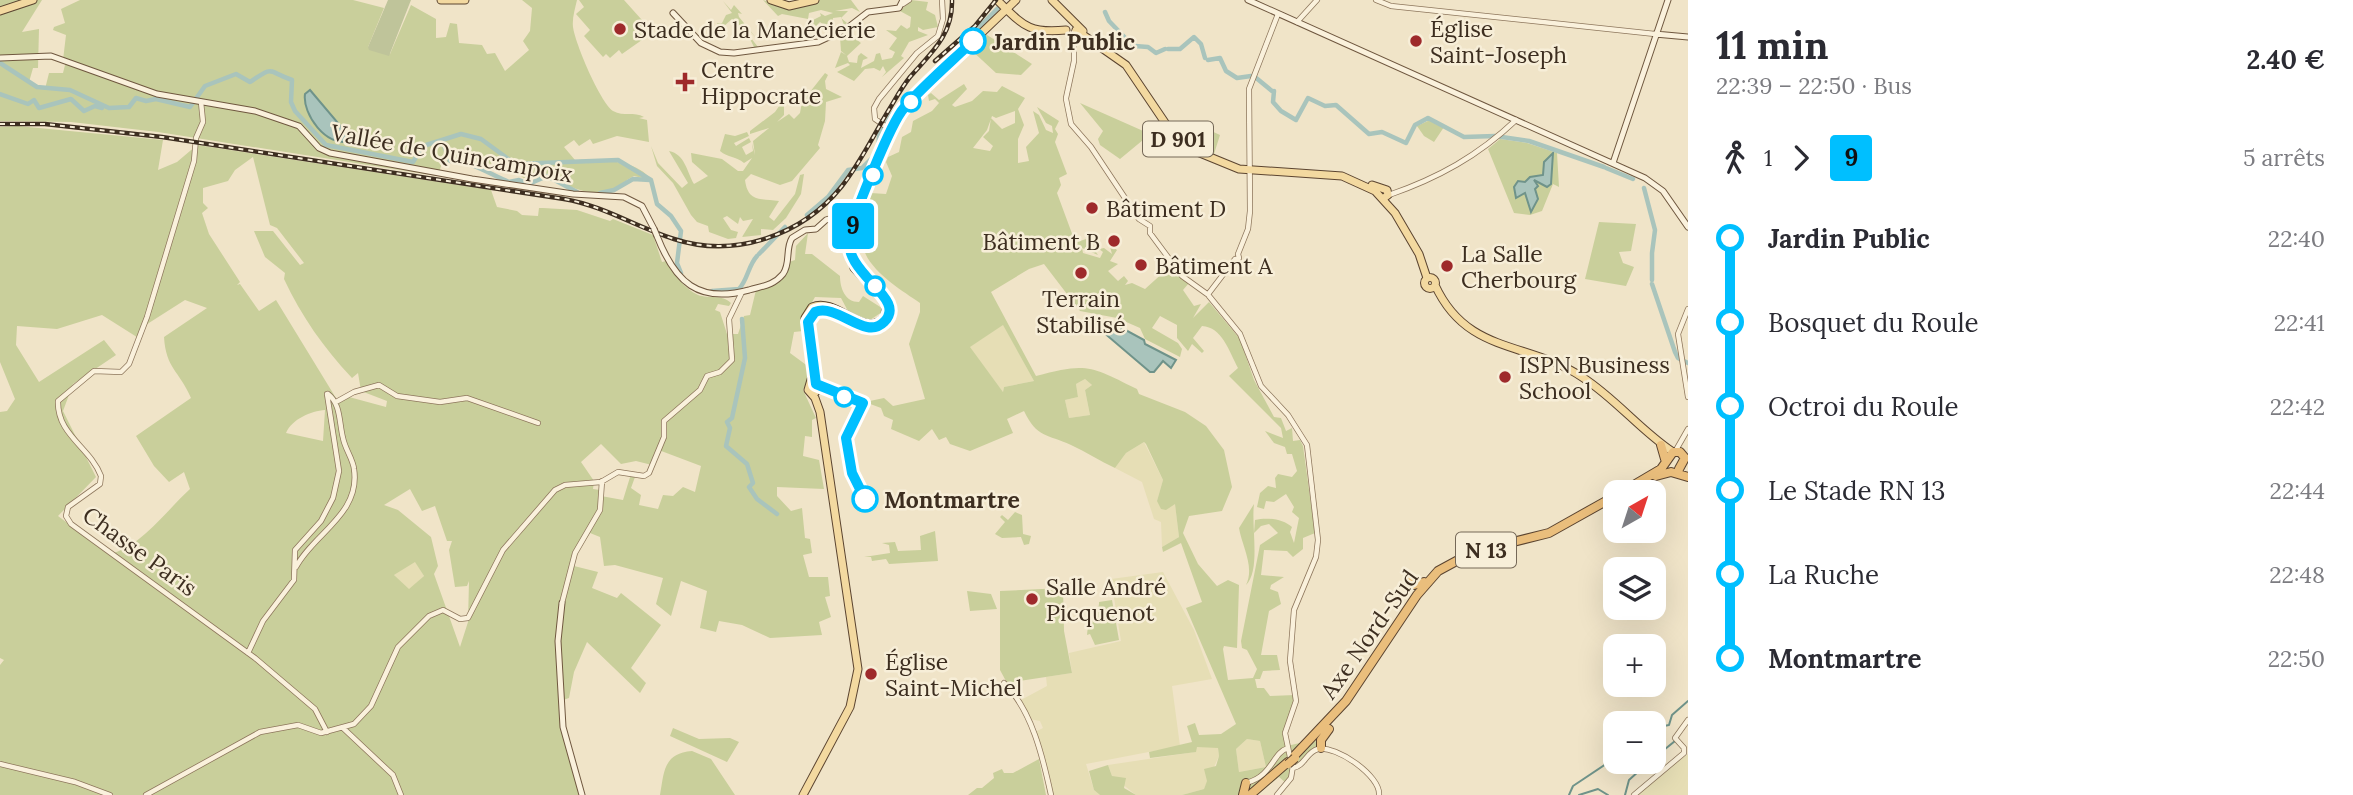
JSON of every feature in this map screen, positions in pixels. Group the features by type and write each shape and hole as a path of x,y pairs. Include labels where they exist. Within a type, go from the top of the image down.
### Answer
{"highway":[{"path":"1655,472 1665,460 1661,444"},
{"path":"1643,480 1680,460"},
{"path":"1646,480 1680,460"},
{"path":"1648,480 1667,472 1680,460"},
{"name":"Axe Nord-Sud","path":"1291,761 1341,707 1417,595 1435,574 1473,552 1559,529 1603,504"},
{"name":"Axe Nord-Sud","path":"1252,795 1291,761 1348,702 1424,589 1444,569 1474,554 1550,535 1603,504"},
{"path":"1408,579 1417,585 1435,574"},
{"path":"1321,747 1321,740 1348,702"},
{"path":"1243,795 1246,783"}],"main road":[{"path":"0,11 33,0"},
{"path":"441,0 466,0"},
{"path":"773,0 789,4 808,0"},
{"path":"773,0 789,6 815,0"},
{"path":"1052,0 1071,25"},
{"path":"1248,0 1613,163 1656,185 1688,227"},
{"path":"1613,163 1668,0"},
{"path":"673,13 701,43 730,53 802,46 846,29 869,12 897,9 905,1"},
{"path":"804,795 850,707 858,669 820,412 815,394 819,388 814,384 804,321 810,309 826,305 872,325 883,320 887,313 885,299 860,275 848,254 849,233 888,130 907,105 1005,3"},
{"path":"1005,3 1032,25 1052,30"},
{"path":"1005,3 1025,26 1040,32 1071,25"},
{"path":"1040,32 1024,22 1038,30 1071,25"},
{"name":"D 901","path":"1071,25 1129,69 1177,138 1195,151 1237,169 1331,172 1356,177 1386,194"},
{"name":"D 901","path":"1071,25 1129,64 1168,124 1185,142 1228,163 1250,170 1267,169 1346,177 1386,194"},
{"path":"1655,34 1688,37"},
{"name":"Vallée de Quincampoix","path":"0,58 51,56 148,92 226,105 294,124 330,153 472,179 599,196 615,195 639,204 671,266 691,287 713,294 743,292"},
{"path":"743,292 776,281 786,270 792,238 805,230 816,229 828,219 845,214 866,190"},
{"path":"1386,194 1422,254 1431,282 1453,319 1471,335 1494,347 1565,370 1589,385 1680,460"},
{"path":"1546,363 1562,365 1590,382 1680,460"},
{"path":"562,603 558,641 563,727 582,795"}],"street":[{"path":"888,130 874,116 875,104 917,53 938,36 943,19 942,0"},
{"path":"1297,22 1317,0"},
{"path":"1376,0 1391,6 1655,34"},
{"path":"1208,294 1236,256 1250,220 1249,89 1278,14"},
{"path":"1071,25 1074,61 1066,99 1068,122 1139,219 1150,226 1150,233 1182,276 1208,294 1240,334 1262,388 1288,415 1306,442 1318,534 1316,557 1294,610 1291,669 1296,701 1286,731 1291,761 1290,779 1277,795"},
{"name":"Chasse Paris","path":"197,101 203,122 195,157 158,283 129,364 121,372 94,371 58,401 69,436 88,453 102,476 98,486 68,507 67,521 248,653"},
{"path":"1386,194 1410,190 1461,163 1501,136 1516,120"},
{"path":"146,795 260,732 298,725 319,733 357,722 369,709 381,687 393,654 429,616 443,610 460,619 469,618 501,553 522,525 553,492 567,485 602,481 618,472 646,476 652,470 664,437 664,422 676,408 700,390 707,376 718,373 732,360 729,319 743,292"},
{"path":"1688,309 1678,330 1688,397"},
{"path":"336,402 354,392 379,385 397,396 440,402 467,398 538,423"},
{"path":"295,568 309,546 342,515 351,490 354,467 344,441 336,402 327,394 339,474 333,498 321,522 295,550 294,580 263,621 248,653 314,707 327,732"},
{"path":"1680,460 1688,429"},
{"path":"562,603 575,552 600,510 602,481"},
{"path":"1004,683 1023,706 1051,795"},
{"path":"1634,795 1684,753 1684,748 1675,738 1688,720"},
{"path":"343,728 393,775 401,795"},
{"path":"1291,761 1300,766 1313,751 1321,747 1349,758 1379,792"},
{"path":"1246,783 1265,774 1279,752 1288,748"},
{"path":"0,764 27,768 110,795"}],"shaded area":[{"path":"1003,324 1034,381 1004,387 1003,392 969,347"},
{"path":"1085,379 1092,385 1085,390 1090,415 1069,418 1065,400 1078,397 1076,384"},
{"path":"1144,442 1163,480 1157,501 1175,503 1179,537 1162,547 1161,522 1154,519 1142,482 1115,468 1126,453"},
{"path":"415,561 424,576 409,590 394,575"},
{"path":"1163,572 1194,630 1212,679 1172,686 1180,746 1086,764 1094,790 1100,795 1051,795 1035,732 1043,728 1040,721 1029,719 1021,700 1047,686 1046,677 1072,673 1069,653 1121,641 1111,579"},
{"path":"1247,739 1260,741 1266,767 1239,772 1236,749"},
{"path":"1196,747 1218,747 1219,756 1204,789 1182,795 1136,795 1112,776 1108,765 1195,752"},
{"path":"1688,754 1688,795 1636,795 1660,774 1666,774 1666,770"}],"green space":[{"path":"0,0 42,0 22,32 39,29 38,68 33,68 29,82 45,89 49,73 63,73 66,61 63,60 66,35 53,30 65,23 61,9 80,0 353,0 384,8 368,47 390,54 411,5 436,19 436,38 446,37 450,23 457,24 459,43 482,45 487,54 495,53 505,71 529,50 523,41 530,31 532,8 522,0 577,0 573,27 595,85 613,111 640,115 644,117 639,118 647,120 649,142 617,136 593,144 590,139 579,146 574,140 564,147 575,160 605,160 627,164 645,173 651,180 634,176 610,191 593,193 576,189 544,175 527,179 518,173 520,168 495,156 491,164 481,161 478,166 461,160 442,163 438,176 158,132 71,122 0,121"},
{"path":"388,0 411,0 389,56 369,50 368,47"},
{"name":"Stade de la Manécierie","path":"579,0 624,0 650,29 649,35 622,54 619,50 610,58 606,54 603,57 584,36 590,30 576,14 584,7"},
{"path":"763,0 781,6 819,0 851,0 860,12 852,8 835,11 848,11 841,18 833,18 832,28 844,29 834,33 820,22 816,26 811,21 821,16 820,13 825,16 833,13 821,10 809,13 808,19 782,14 778,16"},
{"path":"911,0 928,2 926,10 935,15 938,27 923,30 918,27 918,31 928,35 909,42 901,56 904,58 882,77 886,72 883,66 880,71 874,68 865,69 854,81 837,72 850,65 848,63 835,68 841,52 846,55 841,51 840,37 848,33 861,43 847,56 849,62 857,63 861,53 868,58 863,60 861,68 874,61 876,54 880,53 882,60 892,58 895,52 889,49 897,38 886,30 896,31 901,25 907,29 910,27 911,17 900,11"},
{"path":"723,1 731,10 734,5 742,14 738,13 739,17 762,45 745,25 743,28 758,47 755,49 749,37 744,40 741,36 744,33 735,28 736,22 732,19 723,27 726,30 723,31 717,23 722,23 726,15 732,13"},
{"path":"984,33 1032,64 1021,75 996,73 969,48"},
{"path":"825,73 828,75 825,81 826,89 842,97 826,102 825,121 818,145 820,148 792,181 780,185 751,174 745,180 752,196 779,201 769,217 774,221 795,194 800,175 804,174 801,194 786,218 773,230 761,229 761,235 742,237 753,219 743,221 740,217 738,224 727,216 723,218 731,230 738,232 736,238 728,239 709,232 708,226 697,222 691,215 673,183 657,166 651,146 658,163 682,188 688,183 669,151 679,156 694,184 708,176 692,162 691,153 722,159 738,171 743,171 752,158 744,163 720,151 725,134 735,136 747,132 749,136 734,143 736,146 749,138 751,142 742,147 746,155 753,151 752,143 755,155 753,141 769,128 750,134 750,131 775,112 784,99 784,115 777,122 789,114 794,119 800,113 802,102"},
{"path":"964,84 967,89 952,105 955,107 972,101 983,91 997,92 1002,86 1025,98 1018,109 1024,125 1018,139 1018,163 1029,161 1026,147 1039,133 1033,111 1039,115 1046,130 1053,133 1052,126 1046,123 1037,107 1059,121 1055,129 1058,134 1055,142 1067,174 1059,178 1061,185 1057,193 1074,239 1077,242 1086,239 1098,255 1082,248 1083,253 1100,258 1103,252 1099,249 1104,248 1112,254 1110,247 1117,250 1110,261 1118,264 1108,271 1118,281 1124,276 1128,281 1125,285 1132,283 1145,289 1165,271 1172,277 1177,273 1189,283 1183,290 1194,306 1201,304 1193,318 1209,302 1240,339 1254,380 1274,417 1281,418 1286,431 1292,428 1293,441 1300,440 1315,533 1303,538 1303,549 1293,557 1287,551 1264,550 1261,575 1284,577 1271,585 1270,589 1278,592 1281,604 1269,611 1261,655 1277,655 1280,670 1263,671 1260,679 1255,679 1257,688 1264,688 1270,696 1295,695 1287,746 1308,741 1312,744 1320,737 1319,747 1297,766 1294,764 1286,783 1279,777 1257,795 1182,795 1204,789 1207,781 1204,769 1216,766 1218,748 1197,747 1196,752 1150,758 1149,752 1192,742 1187,726 1195,723 1199,735 1221,734 1236,724 1186,608 1202,602 1181,543 1163,552 1162,547 1179,537 1175,504 1166,510 1161,509 1157,501 1163,480 1144,442 1126,453 1115,468 1038,431 1024,411 1007,419 1013,433 970,451 950,444 946,437 939,440 932,429 919,441 891,429 893,420 884,416 881,408 865,402 884,398 893,406 925,399 909,344 920,312 920,303 892,284 874,267 863,248 862,237 871,193 886,194 892,176 886,162 888,157 899,152 902,137 911,132 913,121 932,111 939,103 935,99 929,101 928,95 931,93 939,100","holes":["1015,111 1015,123 1002,129 992,116 996,118","991,119 989,131 983,137 993,146 990,151 973,148 987,130","1044,264 1080,311 1117,318 1140,328 1145,339 1180,357 1182,349 1178,343 1152,328 1160,316 1177,325 1177,338 1188,351 1192,344 1202,353 1204,351 1193,338 1202,326 1209,327 1220,335 1238,368 1229,376 1281,428 1283,438 1265,431 1274,443 1285,447 1287,454 1292,454 1297,471 1292,477 1278,474 1275,478 1276,488 1268,486 1260,493 1257,507 1264,509 1266,501 1274,502 1286,494 1294,507 1292,512 1299,518 1294,543 1290,532 1292,527 1288,524 1275,519 1255,520 1254,533 1261,526 1269,524 1278,533 1260,545 1241,641 1242,648 1247,650 1257,669 1253,678 1228,680 1223,649 1224,646 1237,648 1239,585 1228,580 1217,586 1198,564 1183,533 1189,516 1222,511 1232,487 1224,450 1206,426 1185,412 1139,394 1137,389 1109,375 1078,368 1036,376 991,292 1029,269","1003,325 1034,381 1004,387 1003,392 970,347","1085,379 1092,385 1085,390 1090,415 1069,418 1065,400 1078,397 1076,384","1247,739 1260,741 1266,767 1239,772 1236,749"]},
{"path":"1080,103 1149,135 1120,159 1100,145 1098,139 1103,131"},
{"path":"1430,120 1444,127 1434,142 1424,136 1417,126"},
{"path":"18,126 163,140 158,170 177,162 197,145 491,190 497,207 517,211 522,215 538,216 539,208 543,208 577,210 610,221 613,219 653,235 662,262 666,261 688,289 698,295 724,299 731,303 729,306 718,304 715,310 720,312 727,334 738,334 744,316 750,315 756,290 773,285 781,279 789,262 795,260 796,246 808,233 805,254 812,254 840,276 842,290 850,300 859,302 863,296 885,310 867,322 849,313 841,298 815,297 802,320 803,331 794,332 790,353 809,367 809,379 803,390 816,418 812,420 812,437 805,436 803,456 819,460 824,489 777,487 777,496 791,511 802,508 805,538 810,539 812,553 803,555 809,577 828,577 830,596 825,597 831,617 819,622 822,635 770,638 742,625 719,621 716,632 700,628 707,591 681,581 671,616 656,604 663,578 615,565 604,566 600,537 590,533 578,552 574,566 598,572 592,588 617,598 621,593 661,625 631,668 646,683 640,693 587,642 574,672 569,698 560,701 562,728 581,795 0,795 0,665 4,660 0,658 0,412 7,411 15,399 0,362 0,127","holes":["253,157 270,225 277,228 304,263 300,265 273,231 254,231 265,257 285,273 284,279 298,306 332,355 352,378 358,373 361,391 387,401 386,407 349,397 339,403 276,300 259,311 240,284 237,285 240,282 209,234 202,213 208,208 203,203 203,188 228,181 235,170","185,300 207,308 164,337 170,363 191,398 136,436 154,466 169,482 184,472 190,489 142,537 120,551 109,554 58,516 96,477 63,411 73,384 116,355 104,340 39,382 16,345 17,326 57,329 102,315 140,339 141,328","325,410 323,441 286,433 297,420","601,444 621,464 636,461 652,465 656,449 701,466 695,492 683,487 673,496 663,495 658,509 639,505 641,495 631,488 635,477 631,474 623,500 601,496 600,490 593,489 594,481 581,462","410,489 422,511 435,506 447,541 452,541 449,550 455,587 467,586 469,581 468,622 460,647 434,574 438,566 431,537 398,510 384,505","415,562 424,576 409,589 394,575"]},
{"path":"1207,129 1220,135 1214,154 1201,149 1197,141 1200,143"},
{"path":"1500,139 1527,143 1557,153 1559,187 1553,184 1542,211 1530,215 1514,213 1488,149"},
{"path":"1599,222 1636,224 1631,251 1619,252 1623,263 1634,267 1626,286 1585,279"},
{"path":"1254,504 1254,559 1251,578 1246,585 1249,564 1239,528"},
{"path":"1015,512 1022,515 1023,534 1031,536 1029,544 1024,545 1021,537 1002,538 995,534 1005,522 1000,517 1002,515 1008,520"},
{"path":"935,531 938,561 889,564 886,559 872,561 871,557 864,557 890,553 889,545 882,543 895,542 898,551 921,550 920,536"},
{"path":"1063,588 1064,631 1072,673 1007,683 1000,670 1000,591"},
{"path":"967,591 991,594 997,609 970,611"},
{"path":"1112,600 1119,640 1095,645 1090,634 1087,635 1089,626 1098,610 1099,602"},
{"path":"673,728 699,739 730,738 739,742 727,762 670,736"},
{"path":"692,751 711,759 735,795 660,795 664,772 670,760"},
{"path":"1039,759 1046,795 968,795 994,778 993,773 1002,769 1004,773 1013,773"},
{"path":"1108,765 1112,776 1126,778 1124,788 1136,795 1100,795 1094,790 1089,771"}],"water":[{"path":"310,90 349,136 349,141 332,139 318,128 305,102 305,94"},
{"path":"1553,153 1551,184 1547,187 1534,180 1538,186 1535,189 1538,199 1531,212 1525,193 1516,198 1514,187 1518,181 1525,182 1530,177 1543,175 1544,162"},
{"path":"1108,324 1109,329 1118,333 1122,328 1176,360 1171,368 1163,361 1154,372 1150,372 1103,332 1101,327"}],"waterway":[{"path":"919,88 999,7"},
{"path":"1105,12 1109,21 1133,46"},
{"path":"1168,49 1180,49 1194,37 1201,44 1205,58"},
{"path":"1135,46 1148,47 1156,53 1165,49"},
{"path":"1208,60 1220,58 1226,71 1237,78 1251,76"},
{"path":"0,63 37,87 70,90 109,108 129,107 136,98 146,101 156,99 190,107 205,86 236,74 250,82 271,71 292,80 291,102 295,111 326,145 413,162 423,146 461,134 481,139 515,164 618,160 651,180 657,204 671,216 681,231 677,263 681,273"},
{"path":"1255,77 1272,91"},
{"path":"1274,91 1273,102 1281,111 1296,120 1308,98 1325,106 1336,105 1369,134 1382,132 1406,143 1415,125 1428,118 1464,137 1495,136 1529,141 1604,167"},
{"path":"0,94 28,104 34,100 39,108 71,99 84,111 95,106 102,108"},
{"path":"807,215 828,197 848,170 862,168 878,152 879,136 892,114 913,94"},
{"path":"442,141 450,161 473,165 509,182 519,180 529,184 547,176 577,192"},
{"path":"1606,168 1633,179"},
{"path":"600,193 614,190 633,179 650,180"},
{"path":"1644,188 1655,230 1652,280"},
{"path":"759,254 785,227"},
{"path":"712,291 739,289 757,256"},
{"path":"1652,284 1675,352 1678,358 1688,363"},
{"path":"742,319 745,358 732,418 727,422 730,428 726,446 747,464 753,483 749,487 757,499 777,514"},
{"path":"1666,726 1669,725 1672,715 1688,701"},
{"path":"1666,748 1675,741"},
{"path":"1569,795 1573,786 1603,766"},
{"path":"1625,795 1629,780 1636,774"},
{"path":"1579,795 1598,789 1608,795"}],"railway":[{"path":"0,124 45,124 162,137 564,199 593,207 674,239 721,246 744,244 788,230 808,218 842,186 904,85 945,33 952,0"},
{"path":"935,61 975,26 996,0"}],"bus line":[{"name":"9","path":"865,499 854,480 846,438 863,403 824,390 816,384 808,322 815,312 825,309 868,327 879,326 888,318 890,303 887,298 852,261 850,234 898,116 973,41"}],"place":[{"name":"Stade de la Manécierie","path":"620,29"},
{"name":"Jardin Public","path":"973,41"},
{"name":"Église Saint-Joseph","path":"1416,41"},
{"name":"Centre Hippocrate","path":"685,82"},
{"name":"Bâtiment D","path":"1092,208"},
{"name":"Bâtiment B","path":"1114,241"},
{"name":"Bâtiment A","path":"1141,265"},
{"name":"La Salle Cherbourg","path":"1447,266"},
{"name":"Terrain Stabilisé","path":"1081,273"},
{"name":"ISPN Business School","path":"1505,377"},
{"name":"Montmartre","path":"865,499"},
{"name":"Salle André Picquenot","path":"1032,599"},
{"name":"Église Saint-Michel","path":"871,674"}]}
